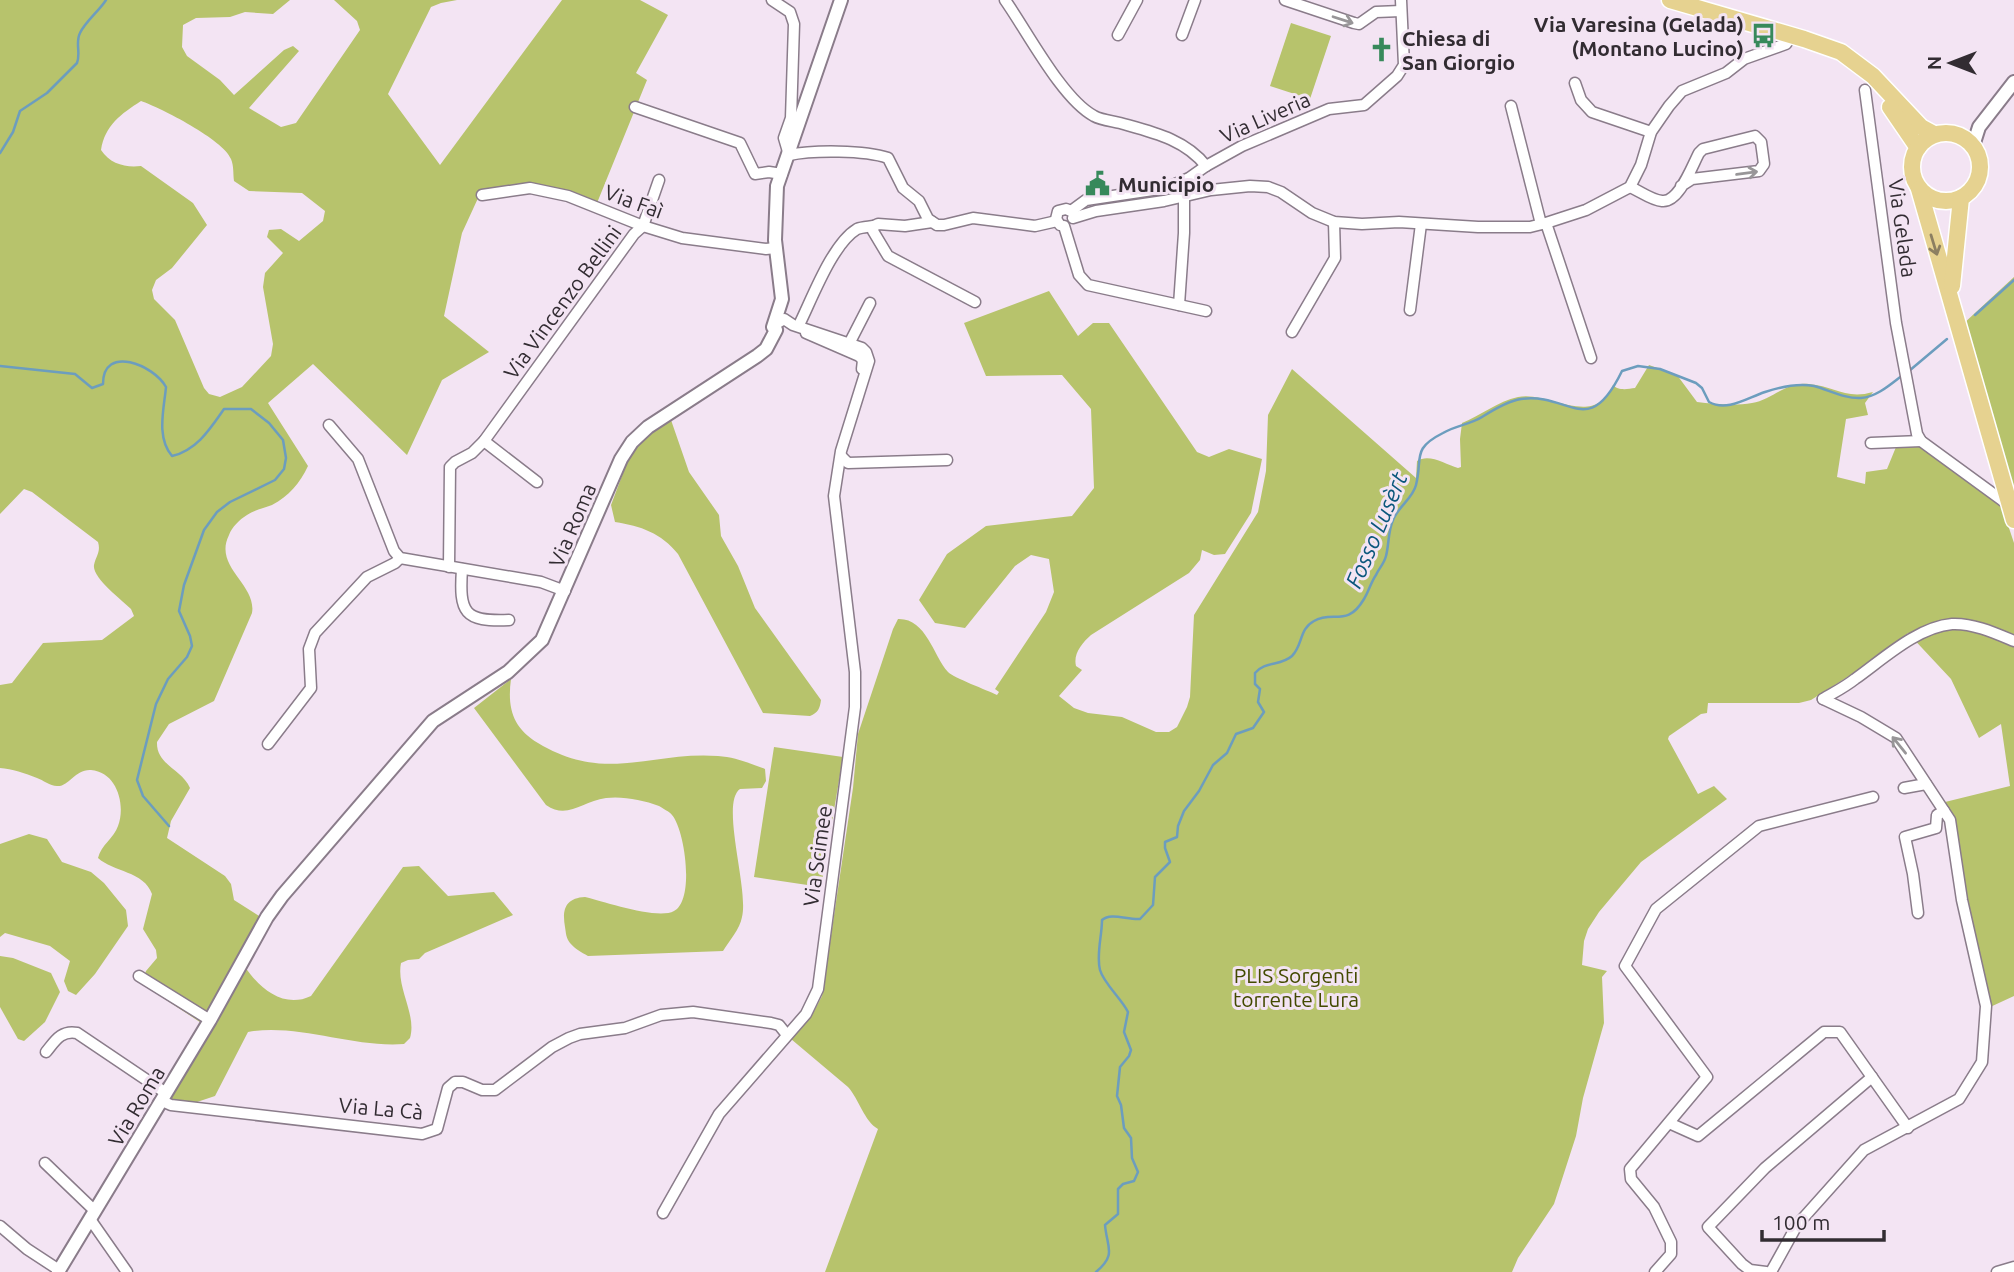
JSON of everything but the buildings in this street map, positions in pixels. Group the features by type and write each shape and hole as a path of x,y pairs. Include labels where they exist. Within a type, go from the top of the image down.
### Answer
{"main road":[{"path":"1670,0 1817,43 1853,60 1873,76 1921,127 1934,134"},
{"path":"1817,43 1860,76 1885,102 1918,148"},
{"path":"1919,189 1933,199 1949,202 1970,192 1978,180 1980,165 1968,141 1947,132 1934,134 1918,148 1912,160 1912,170 1952,299 2013,515"},
{"path":"1952,299 1952,272 1961,198"}],"street":[{"path":"772,0 790,12 794,24 791,118 784,138 789,155 809,151 888,158 902,188 919,201 932,222"},
{"name":"Via Roma","path":"0,1226 59,1271 210,1020 267,917 282,896 433,721 508,672 534,650 548,630 621,458 632,442 648,427 766,349 776,330 773,327 782,299 775,248 777,186 841,0"},
{"path":"1005,0 1076,103 1095,117 1152,132 1185,145 1206,166"},
{"path":"1118,35 1137,0"},
{"path":"1182,35 1195,0"},
{"path":"1285,0 1354,23 1359,23 1376,12 1401,5"},
{"name":"Via Liveria","path":"1072,215 1086,200 1166,188 1189,178 1242,146 1329,109 1364,105 1397,76 1404,65 1401,5"},
{"path":"1072,215 1250,186 1268,187 1281,192 1312,213 1334,222 1353,225 1399,222 1505,227 1543,223 1586,210 1630,187 1641,165 1651,132 1682,91 1726,73 1744,60 1786,44 1792,35"},
{"path":"1968,141 2014,82"},
{"path":"1576,83 1581,100 1592,112 1651,132"},
{"name":"Via Gelada","path":"1865,90 1895,312 1917,434 1921,441"},
{"path":"1511,106 1543,223 1591,358"},
{"path":"635,107 740,143 755,174 782,174"},
{"path":"1630,187 1665,201 1675,197 1681,186 1703,149 1755,136 1761,142 1764,164 1759,171 1692,179 1681,186"},
{"name":"Via Vincenzo Bellini","path":"449,567 450,467 481,444 634,234 643,226 659,180"},
{"name":"Via Faì","path":"482,195 530,188 568,196 643,226 682,238 775,248"},
{"path":"1179,305 1184,195"},
{"path":"1072,215 1066,209 1058,211 1060,224 1079,275 1088,285 1206,311"},
{"path":"799,325 838,249 860,228 932,222 944,225 973,218 1035,226 1071,223 1072,215"},
{"path":"1292,332 1335,258 1334,222"},
{"path":"1409,310 1420,225"},
{"path":"874,226 873,231 888,256 975,302"},
{"path":"850,342 870,303"},
{"path":"773,327 784,319 787,323 850,342 862,348 863,356"},
{"path":"773,327 792,325 863,356"},
{"name":"Via Scimee","path":"663,1213 719,1114 806,1014 818,989 854,726 855,672 834,496 841,456 861,382 863,356"},
{"path":"329,425 358,460 394,551 400,558 541,582 565,591"},
{"path":"1871,443 1921,441 2013,515"},
{"path":"481,444 537,482"},
{"path":"841,456 848,463 947,460"},
{"path":"268,744 311,688 309,649 315,633 368,577 396,564 400,558"},
{"path":"462,569 466,612 476,619 509,620"},
{"path":"1771,1272 1797,1225 1864,1150 1959,1099 1982,1062 1986,1006 1962,900 1950,820 1896,738 1823,699 1856,679 1877,661 1933,628 1954,624 1984,629 2014,640"},
{"path":"1904,788 1926,784"},
{"path":"1655,1272 1671,1254 1671,1242 1654,1207 1631,1179 1630,1169 1707,1077 1625,966 1656,909 1759,826 1873,797"},
{"path":"1918,913 1905,837 1937,828 1937,815 1944,811"},
{"path":"139,976 210,1020"},
{"name":"Via La Cà","path":"164,1097 171,1105 422,1134 437,1129 451,1084 463,1082 482,1090 495,1090 552,1047 580,1034 625,1028 661,1014 678,1012 779,1024 788,1035"},
{"path":"1669,1123 1698,1136 1824,1032 1840,1032 1908,1128"},
{"path":"46,1052 62,1033 76,1033 164,1097"},
{"path":"1766,1272 1750,1270 1742,1265 1708,1227 1765,1168 1872,1077"},
{"path":"45,1163 92,1215 127,1272"},
{"path":"1997,1272 2014,1267"}],"green space":[{"path":"0,0 290,0 273,14 245,12 230,17 196,18 183,25 182,47 187,56 220,80 234,95 284,50 293,46 299,51 249,108 281,127 296,123 360,30 357,21 334,0 457,0 431,7 388,94 440,165 562,0 640,0 668,15 636,73 647,80 597,203 530,184 479,196 462,233 444,316 489,352 442,380 407,455 313,364 268,403 308,466 289,493 272,505 247,515 230,532 226,546 227,557 248,593 252,613 214,701 169,724 157,742 165,762 190,788 171,821 167,838 225,876 231,884 234,900 267,921 245,967 258,983 274,995 291,1000 311,996 403,867 419,866 448,896 494,892 513,915 425,953 419,959 401,963 401,982 411,1020 410,1038 404,1044 365,1043 286,1031 248,1032 215,1096 191,1104 170,1101 209,1028 142,982 146,971 157,958 156,950 143,929 152,894 148,886 135,876 98,858 114,834 120,818 120,800 113,783 100,772 85,770 65,784 57,786 23,773 0,768 0,685 12,683 43,643 102,640 134,616 131,609 102,582 95,570 98,542 32,492 24,489 0,514","holes":["141,101 176,117 217,143 231,159 234,181 249,191 302,193 325,211 323,221 299,241 281,229 269,230 267,237 283,253 265,273 263,287 273,344 271,356 242,387 220,397 209,394 204,388 175,320 154,299 152,290 156,280 172,268 207,225 193,203 141,166 119,164 109,159 101,150 110,127 121,116"]},
{"path":"1291,23 1331,36 1310,99 1270,86"},
{"path":"2014,277 2014,509 1962,325"},
{"name":"PLIS Sorgenti torrente Lura","path":"1049,291 1078,336 1093,323 1109,323 1197,452 1209,457 1229,449 1262,459 1251,513 1225,554 1214,555 1202,550 1200,560 1189,573 1091,635 1077,653 1076,666 1082,670 1059,696 1074,708 1088,713 1122,717 1156,732 1169,732 1177,727 1187,707 1190,697 1194,615 1258,512 1266,471 1268,415 1292,369 1416,478 1417,461 1422,459 1461,467 1462,423 1496,405 1518,397 1530,396 1583,407 1594,405 1605,398 1613,385 1620,389 1635,388 1649,365 1677,375 1697,402 1732,405 1752,403 1801,384 1818,385 1855,394 1873,392 1865,403 1868,415 1846,419 1837,477 1865,484 1866,472 1887,469 1896,447 1918,446 1935,452 2002,507 2014,543 2014,996 1988,1008 1941,803 2010,786 2001,724 1979,738 1951,679 1908,633 1868,664 1811,700 1799,703 1708,703 1707,713 1701,714 1669,736 1668,739 1698,794 1714,786 1727,799 1641,862 1588,929 1582,965 1607,971 1602,977 1604,1023 1583,1098 1576,1136 1554,1204 1518,1258 1512,1272 825,1272 878,1129 869,1121 848,1087 791,1039 811,1017 822,996 853,788 858,734 893,629 898,619 916,624 951,675 997,695 999,692 995,689 1046,612 1054,592 1049,559 1031,555 1015,566 965,628 935,623 919,600 947,554 986,526 1072,516 1094,488 1091,409 1062,375 986,376 964,323"},
{"path":"671,420 689,472 719,515 721,536 738,566 755,608 821,700 813,715 763,713 678,554 665,541 650,532 615,522 611,505 634,444"},
{"path":"511,679 511,708 517,724 529,737 562,755 585,762 607,764 718,756 765,769 766,781 762,788 740,789 735,797 733,811 742,887 742,917 723,951 588,956 570,943 564,921 565,910 569,902 578,898 585,897 644,912 674,911 680,904 686,880 681,835 670,813 640,800 606,798 561,811 546,805 474,708"},
{"path":"774,747 843,757 821,887 754,877"},
{"path":"29,834 47,839 62,862 91,872 104,883 126,910 128,926 95,974 76,995 68,991 64,981 70,961 50,946 5,933 0,937 0,844"},
{"path":"0,956 13,958 51,973 60,992 45,1022 24,1041 18,1039 0,1007"}],"waterway":[{"path":"0,153 13,132 20,111 47,93 77,63 80,33 106,0"},
{"name":"Fosso Lusèrt","path":"1975,315 2014,280"},
{"name":"Fosso Lusèrt","path":"1909,371 1947,339"},
{"path":"0,366 75,374 92,388 103,384 105,372 111,364 130,362 141,366 160,379 166,387 163,432 172,456 196,444 224,409 251,409 269,423 283,440 286,458 284,469 275,480 230,502 217,512 204,530 184,585 179,611 192,646 187,657 168,679 156,704 137,780 143,796 169,826"},
{"name":"Fosso Lusèrt","path":"1096,1272 1109,1255 1105,1225 1118,1214 1118,1189 1123,1184 1134,1181 1138,1172 1132,1158 1131,1138 1124,1128 1117,1096 1120,1067 1131,1050 1124,1032 1128,1012 1100,970 1102,920 1115,916 1140,919 1153,905 1155,877 1170,862 1165,842 1177,837 1184,811 1213,765 1227,753 1236,734 1253,728 1264,712 1258,702 1260,689 1255,684 1255,673 1263,667 1292,656 1309,624 1321,618 1346,616 1358,608 1385,559 1393,520 1414,490 1420,455 1426,444 1516,400 1538,399 1577,409 1588,409 1599,404 1610,392 1622,371 1638,366 1660,369 1696,383 1702,388 1709,402 1723,406 1771,390 1796,385 1814,386 1849,397 1867,397 1884,389 1904,374"}],"place":[{"name":"Via Varesina (Gelada) (Montano Lucino)","path":"1764,36"},
{"name":"Chiesa di San Giorgio","path":"1382,50"},
{"name":"Municipio","path":"1098,184"}]}
